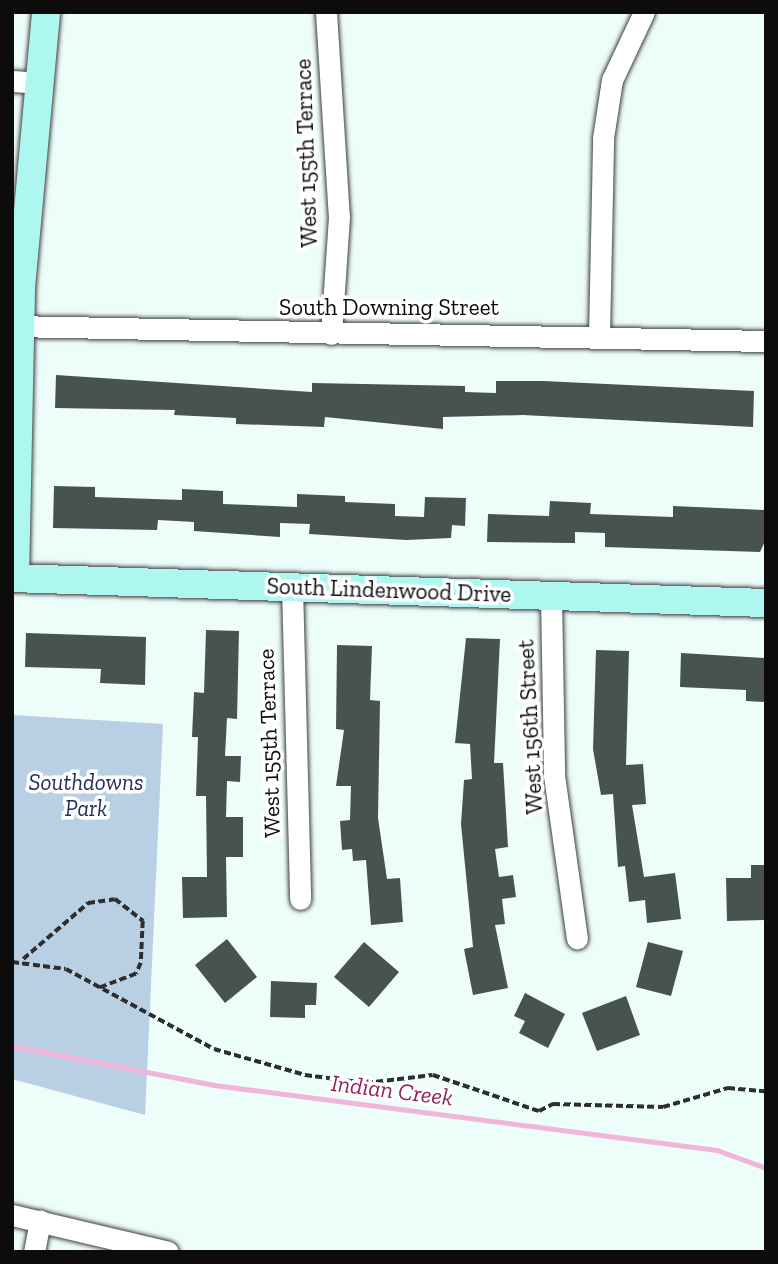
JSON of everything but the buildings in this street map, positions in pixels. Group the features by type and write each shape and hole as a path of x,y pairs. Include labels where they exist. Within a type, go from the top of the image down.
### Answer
{"street":[{"path":"14,578 16,326 25,82 46,12"},
{"name":"West 155th Terrace","path":"326,12 340,217 331,334"},
{"path":"599,336 603,138 612,80 644,12"},
{"name":"South Downing Street","path":"16,326 766,341"},
{"name":"South Lindenwood Drive","path":"14,578 766,603"},
{"name":"West 155th Terrace","path":"292,586 300,899"},
{"name":"West 156th Street","path":"551,596 554,775 577,938"},
{"path":"12,1215 168,1252"},
{"path":"34,1252 40,1221"}],"path":[{"path":"22,960 88,903 115,899 143,921 141,963 136,974 100,988"},
{"path":"12,962 22,960 66,969 214,1049 305,1074 366,1083 433,1075 539,1111 553,1104 663,1107 728,1088 766,1091"}],"green space":[{"name":"Southdowns Park","path":"12,715 163,724 145,1115 12,1079"}],"waterway":[{"name":"Indian Creek","path":"12,1046 214,1085 717,1150 766,1168"}]}
